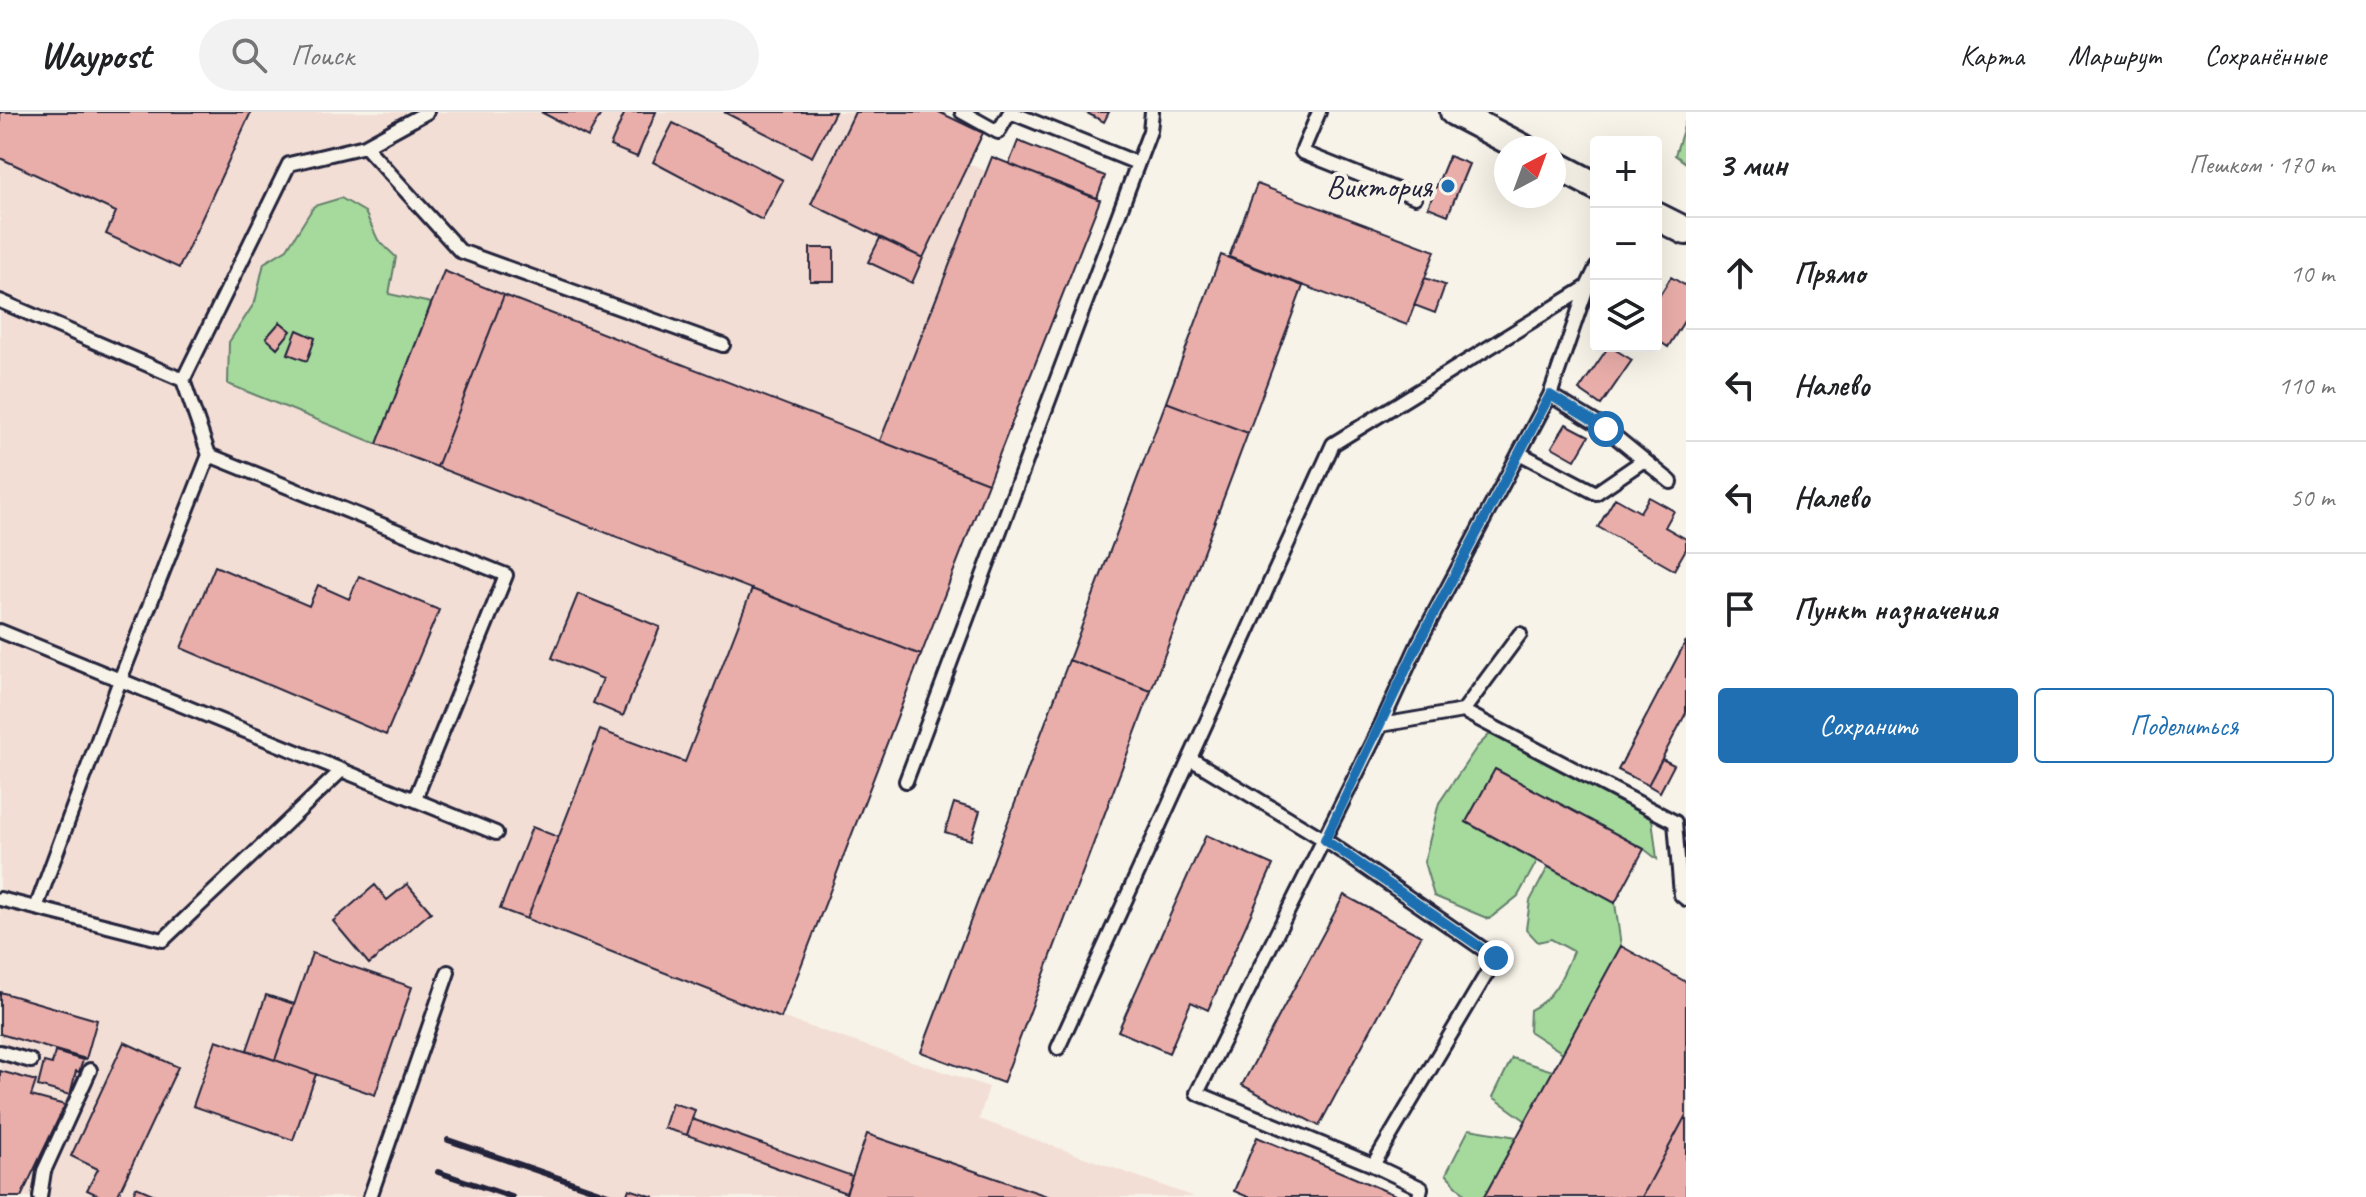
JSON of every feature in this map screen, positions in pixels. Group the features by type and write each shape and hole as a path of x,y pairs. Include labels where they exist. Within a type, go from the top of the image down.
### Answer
{"street":[{"path":"1454,112 1500,136"},
{"path":"1566,170 1590,183"},
{"path":"1662,219 1686,231"}],"lane":[{"path":"36,908 120,680 209,455 183,380 289,164 365,146 427,112"},
{"path":"962,112 998,132 1010,112 1137,163"},
{"path":"906,781 1150,131 1152,112"},
{"path":"1319,112 1302,152 1415,197"},
{"path":"365,146 460,251 723,345"},
{"path":"1419,1197 1421,1188 1373,1165 1197,1093 1325,840 1419,642 1550,395 1590,280"},
{"path":"1058,1048 1333,444 1587,287"},
{"path":"0,301 183,380"},
{"path":"1550,395 1606,429 1671,482"},
{"path":"1519,453 1596,493 1644,460"},
{"path":"209,455 506,575 415,799"},
{"path":"0,631 496,833"},
{"path":"1463,711 1520,634"},
{"path":"1381,725 1463,711 1675,822 1681,895 1686,899"},
{"path":"1191,759 1325,840 1496,958 1373,1165"},
{"path":"0,899 163,940 342,770"},
{"path":"370,1197 448,972"},
{"path":"0,1052 31,1061"},
{"path":"40,1197 44,1171 90,1070"}],"shaded area":[{"path":"0,112 939,112 983,133 969,164 986,171 992,157 1100,200 781,1017 989,1087 979,1119 1194,1197 0,1197"}],"green space":[{"path":"1686,120 1686,163 1675,155"},
{"path":"341,198 365,212 378,240 396,257 389,294 431,303 377,444 228,384 229,342 255,302 264,263 287,249 314,206","holes":["280,322 291,331 277,348 267,338","297,331 315,338 307,361 288,353"]},
{"path":"1490,734 1652,819 1657,859 1644,849 1495,769 1466,822 1537,861 1518,896 1489,919 1434,896 1424,862 1439,803 1477,747"},
{"path":"1548,867 1615,903 1621,946 1563,1053 1529,1031 1530,1010 1552,992 1573,951 1551,939 1538,942 1526,929 1530,901"},
{"path":"1512,1058 1553,1071 1526,1121 1493,1097"},
{"path":"1469,1129 1517,1137 1484,1197 1467,1197 1446,1174"}],"building":[{"path":"0,112 251,112 179,268 106,234 116,212 0,158"},
{"path":"541,112 602,112 588,137"},
{"path":"625,112 656,112 637,157 610,146"},
{"path":"724,112 835,112 812,157"},
{"path":"855,112 939,112 983,133 923,258 811,204"},
{"path":"1085,112 1109,112 1104,122"},
{"path":"673,123 783,180 762,220 653,162"},
{"path":"1018,141 1105,176 1097,198 1009,164"},
{"name":"Виктория","path":"1449,156 1469,164 1448,215 1428,207"},
{"path":"992,157 1100,200 988,483 880,441"},
{"path":"1257,184 1435,251 1407,325 1229,257"},
{"path":"880,238 923,258 912,283 868,262"},
{"path":"810,248 834,248 834,281 810,281"},
{"path":"1221,255 1303,286 1248,433 1166,402"},
{"path":"444,271 504,295 437,467 377,444"},
{"path":"1671,277 1686,286 1686,318 1668,347 1662,343 1662,291"},
{"path":"1425,278 1445,285 1435,313 1414,305"},
{"path":"504,295 988,483 921,655 437,467"},
{"path":"280,322 291,331 277,348 266,338"},
{"path":"297,330 315,338 307,361 288,354"},
{"path":"1605,352 1619,352 1632,360 1601,405 1579,390"},
{"path":"1166,402 1248,433 1151,691 1069,660"},
{"path":"1566,424 1589,436 1575,460 1552,447"},
{"path":"1649,497 1674,511 1665,527 1686,539 1686,549 1674,570 1598,527 1615,498 1640,512"},
{"path":"215,566 309,606 318,585 349,599 359,576 439,610 386,735 181,648"},
{"path":"752,589 921,655 781,1018 527,919 600,730 685,762"},
{"path":"578,594 660,627 623,716 593,703 603,679 552,658"},
{"path":"1686,641 1686,713 1648,785 1618,770"},
{"path":"1069,660 1151,691 1003,1083 921,1052"},
{"path":"1662,759 1674,765 1660,792 1648,785"},
{"path":"1495,769 1644,849 1615,903 1466,822"},
{"path":"954,803 980,811 971,840 945,832"},
{"path":"532,827 558,837 527,919 500,909"},
{"path":"1206,835 1273,865 1208,1010 1191,1002 1169,1053 1118,1031"},
{"path":"407,884 431,912 369,964 333,921 375,885 387,900"},
{"path":"1344,895 1421,936 1319,1126 1242,1085"},
{"path":"1621,946 1686,982 1686,1115 1642,1197 1484,1197"},
{"path":"312,953 412,987 375,1095 275,1060"},
{"path":"0,992 97,1020 86,1059 0,1034"},
{"path":"266,995 294,1004 275,1060 247,1050"},
{"path":"216,1040 316,1074 293,1140 193,1106"},
{"path":"124,1042 178,1067 117,1197 102,1197 87,1190 98,1169 71,1156"},
{"path":"55,1052 83,1060 79,1072 76,1071 70,1095 38,1086 44,1062 52,1064"},
{"path":"0,1071 36,1081 31,1096 65,1105 21,1197 0,1197"},
{"path":"672,1103 695,1110 687,1135 664,1128"},
{"path":"1686,1115 1686,1197 1642,1197"},
{"path":"692,1119 852,1176 846,1193 687,1135"},
{"path":"867,1134 1050,1197 845,1197"},
{"path":"1257,1137 1400,1197 1248,1197 1234,1191"},
{"path":"136,1187 155,1195 132,1197"},
{"path":"629,1189 654,1197 626,1197"}],"railway":[{"path":"448,1140 614,1197"},
{"path":"438,1172 512,1197"}],"place":[{"name":"Виктория","path":"1448,186"}],"route":[{"path":"1496,958 1325,840 1419,642 1550,395 1606,429"}]}
